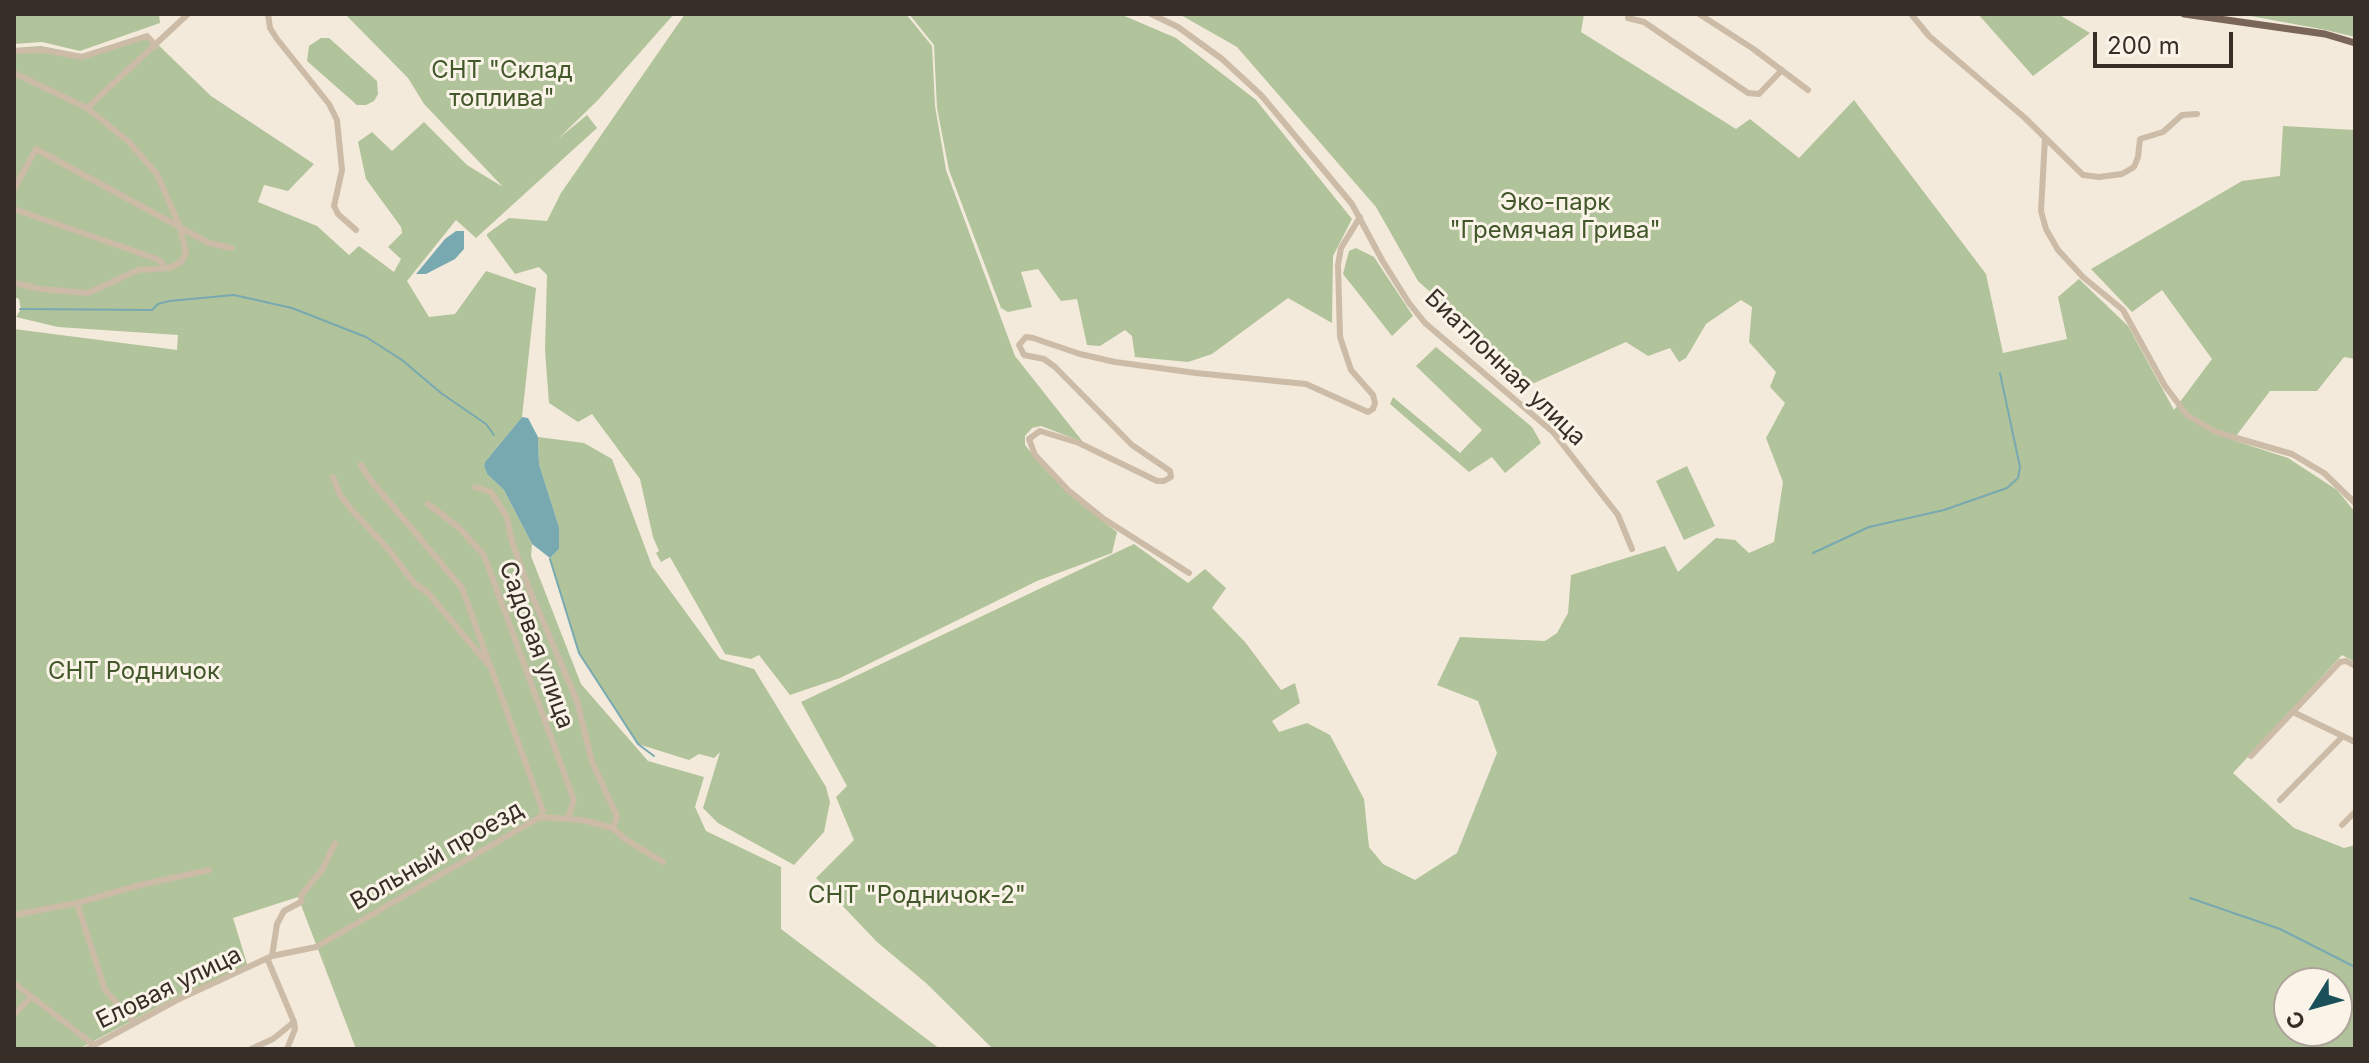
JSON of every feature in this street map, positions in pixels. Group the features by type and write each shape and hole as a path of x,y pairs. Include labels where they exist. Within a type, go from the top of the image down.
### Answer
{"main road":[{"path":"2184,14 2325,34 2355,43"}],"street":[{"path":"87,108 188,14"},
{"path":"268,14 270,28 277,39 329,104 337,120 342,170 334,206 338,214 356,230"},
{"name":"Биатлонная улица","path":"1151,14 1178,27 1222,59 1261,95 1360,217 1382,260 1425,323 1553,432 1618,515 1632,549"},
{"path":"1644,22 1651,14"},
{"path":"1699,14 1808,90"},
{"path":"1911,14 1937,43 2083,175 2099,177 2122,174 2134,167 2140,139 2163,132 2182,115 2197,114"},
{"path":"1628,18 1644,22 1748,93 1759,94 1782,70"},
{"path":"14,51 44,50 82,57 147,36 156,46"},
{"path":"14,73 87,108 128,141 157,174 180,227 186,253 181,262 164,268 138,270 88,293 14,283"},
{"path":"2045,138 2041,211 2046,229 2058,250 2083,277 2123,310 2165,386 2187,415 2216,432 2292,454 2324,473 2355,503"},
{"path":"14,189 36,149 209,243 232,248"},
{"path":"14,209 157,259 164,268"},
{"path":"1189,573 1104,519 1068,490 1035,455 1029,439 1040,431 1079,443 1157,481 1171,477 1170,471 1132,445 1055,367 1044,359 1024,355 1019,345 1026,337 1115,362 1306,384 1368,412 1375,403 1373,395 1351,370 1340,337 1338,265 1341,248 1360,217"},
{"path":"361,465 462,588 543,811 540,817"},
{"path":"333,477 346,502 492,669"},
{"path":"475,487 491,492 507,517 512,542 530,591 577,701 592,762 617,816 613,828"},
{"name":"Садовая улица","path":"428,504 458,527 484,555 574,800 568,818"},
{"path":"2251,756 2340,662 2346,661 2355,666"},
{"path":"2293,712 2355,742"},
{"path":"2280,800 2343,736"},
{"path":"2342,825 2355,812"},
{"name":"Вольный проезд","path":"269,957 316,947 540,817 568,818 613,828 663,862"},
{"path":"269,957 277,924 284,911 301,902 302,894 322,870 335,843"},
{"path":"14,915 77,903 209,870"},
{"path":"77,903 105,990 134,1022"},
{"name":"Еловая улица","path":"94,1045 134,1022 269,957 294,1022"},
{"path":"14,983 94,1045 107,1049"},
{"path":"14,1015 31,997"},
{"path":"251,1049 273,1039 294,1022"},
{"path":"287,1049 295,1029 294,1022"}],"green space":[{"path":"14,14 159,14 160,23 80,51 42,42 14,44"},
{"path":"345,14 674,14 598,100 558,139 587,115 597,128 476,238 456,220 407,281 429,317 455,314 486,271 536,288 522,417 484,466 487,474 504,490 532,544 531,556 581,684 648,761 704,777 695,807 706,831 781,867 781,929 940,1049 356,1049 298,897 233,918 248,967 182,994 79,1049 14,1049 14,329 177,350 178,335 58,327 16,317 21,309 19,299 14,297 14,48 41,46 81,54 147,34 211,96 314,164 288,191 264,185 258,202 317,226 349,255 359,246 394,272 401,259 388,247 402,233 401,227 366,179 358,142 372,132 392,151 424,122 467,165 503,187 424,104 408,78"},
{"path":"685,14 906,14 932,46 935,106 946,170 1015,356 1083,442 1041,426 1032,428 1025,436 1025,445 1076,500 1117,532 1112,553 1037,581 840,678 790,695 759,655 751,659 725,654 670,557 661,562 656,553 659,551 640,479 592,414 578,422 549,403 545,350 547,275 539,267 515,274 487,236 509,218 547,221 561,193"},
{"path":"909,14 1120,14 1176,38 1256,100 1352,219 1333,256 1332,323 1288,298 1212,354 1188,362 1135,357 1132,336 1125,330 1100,346 1087,345 1077,299 1061,301 1038,269 1021,272 1032,307 1008,312 1001,308 949,170 937,108 934,45"},
{"path":"1179,14 1584,14 1581,32 1736,129 1750,119 1799,158 1854,100 1986,274 2003,353 2067,339 2058,297 2079,279 2128,326 2174,410 2212,359 2162,290 2132,312 2091,269 2242,181 2280,176 2283,126 2355,130 2355,359 2344,357 2317,391 2270,391 2233,440 2288,458 2337,490 2355,512 2355,662 2342,655 2233,773 2294,828 2344,848 2355,845 2355,1049 993,1049 926,983 877,942 816,878 854,840 836,797 847,786 801,702 1134,544 1188,583 1205,569 1226,588 1212,608 1245,642 1281,690 1295,683 1300,703 1272,721 1279,732 1307,723 1330,735 1364,799 1369,847 1383,864 1415,880 1457,853 1497,753 1478,701 1437,685 1460,637 1545,641 1557,633 1568,613 1571,575 1665,546 1678,572 1716,538 1735,540 1749,553 1774,542 1783,482 1766,438 1785,403 1770,387 1776,372 1749,342 1752,307 1741,300 1706,324 1686,358 1679,362 1670,348 1648,356 1626,342 1532,384 1418,281 1376,207 1237,47"},
{"path":"1978,14 2058,14 2090,33 2033,76"},
{"path":"2240,14 2355,14 2355,37 2326,30"},
{"path":"321,38 329,38 377,81 378,94 374,101 357,105 307,61 309,46"},
{"path":"1356,248 1374,257 1413,316 1392,336 1343,274 1349,251"},
{"path":"1436,347 1532,427 1541,443 1505,473 1492,457 1469,472 1390,404 1393,397 1460,453 1482,430 1416,366"},
{"path":"538,437 584,443 612,459 652,566 720,659 754,669 826,787 830,802 824,832 794,865 718,823 703,808 720,752 714,758 699,754 689,760 638,744 579,653 550,558 559,549 559,527 539,464"},
{"path":"1687,466 1715,526 1684,540 1656,481"}],"water":[{"path":"456,231 464,231 464,249 455,259 426,274 416,274 445,239"},
{"path":"522,417 528,418 538,437 539,464 559,527 559,549 550,558 532,544 504,490 487,474 484,466"}],"waterway":[{"path":"20,309 152,310 158,304 169,301 234,295 292,308 366,337 402,360 441,393 486,424 494,435"},
{"path":"1813,553 1869,527 1944,510 2007,488 2018,478 2020,467 2000,373"},
{"path":"550,559 579,653 638,744 654,756"},
{"path":"2190,898 2280,929 2355,967"}],"park label":[{"name":"СНТ \"Склад топлива\"","path":"502,85"},
{"name":"Эко-парк \"Гремячая Грива\"","path":"1555,217"},
{"name":"СНТ Родничок","path":"134,672"},
{"name":"СНТ \"Родничок-2\"","path":"917,896"}]}
